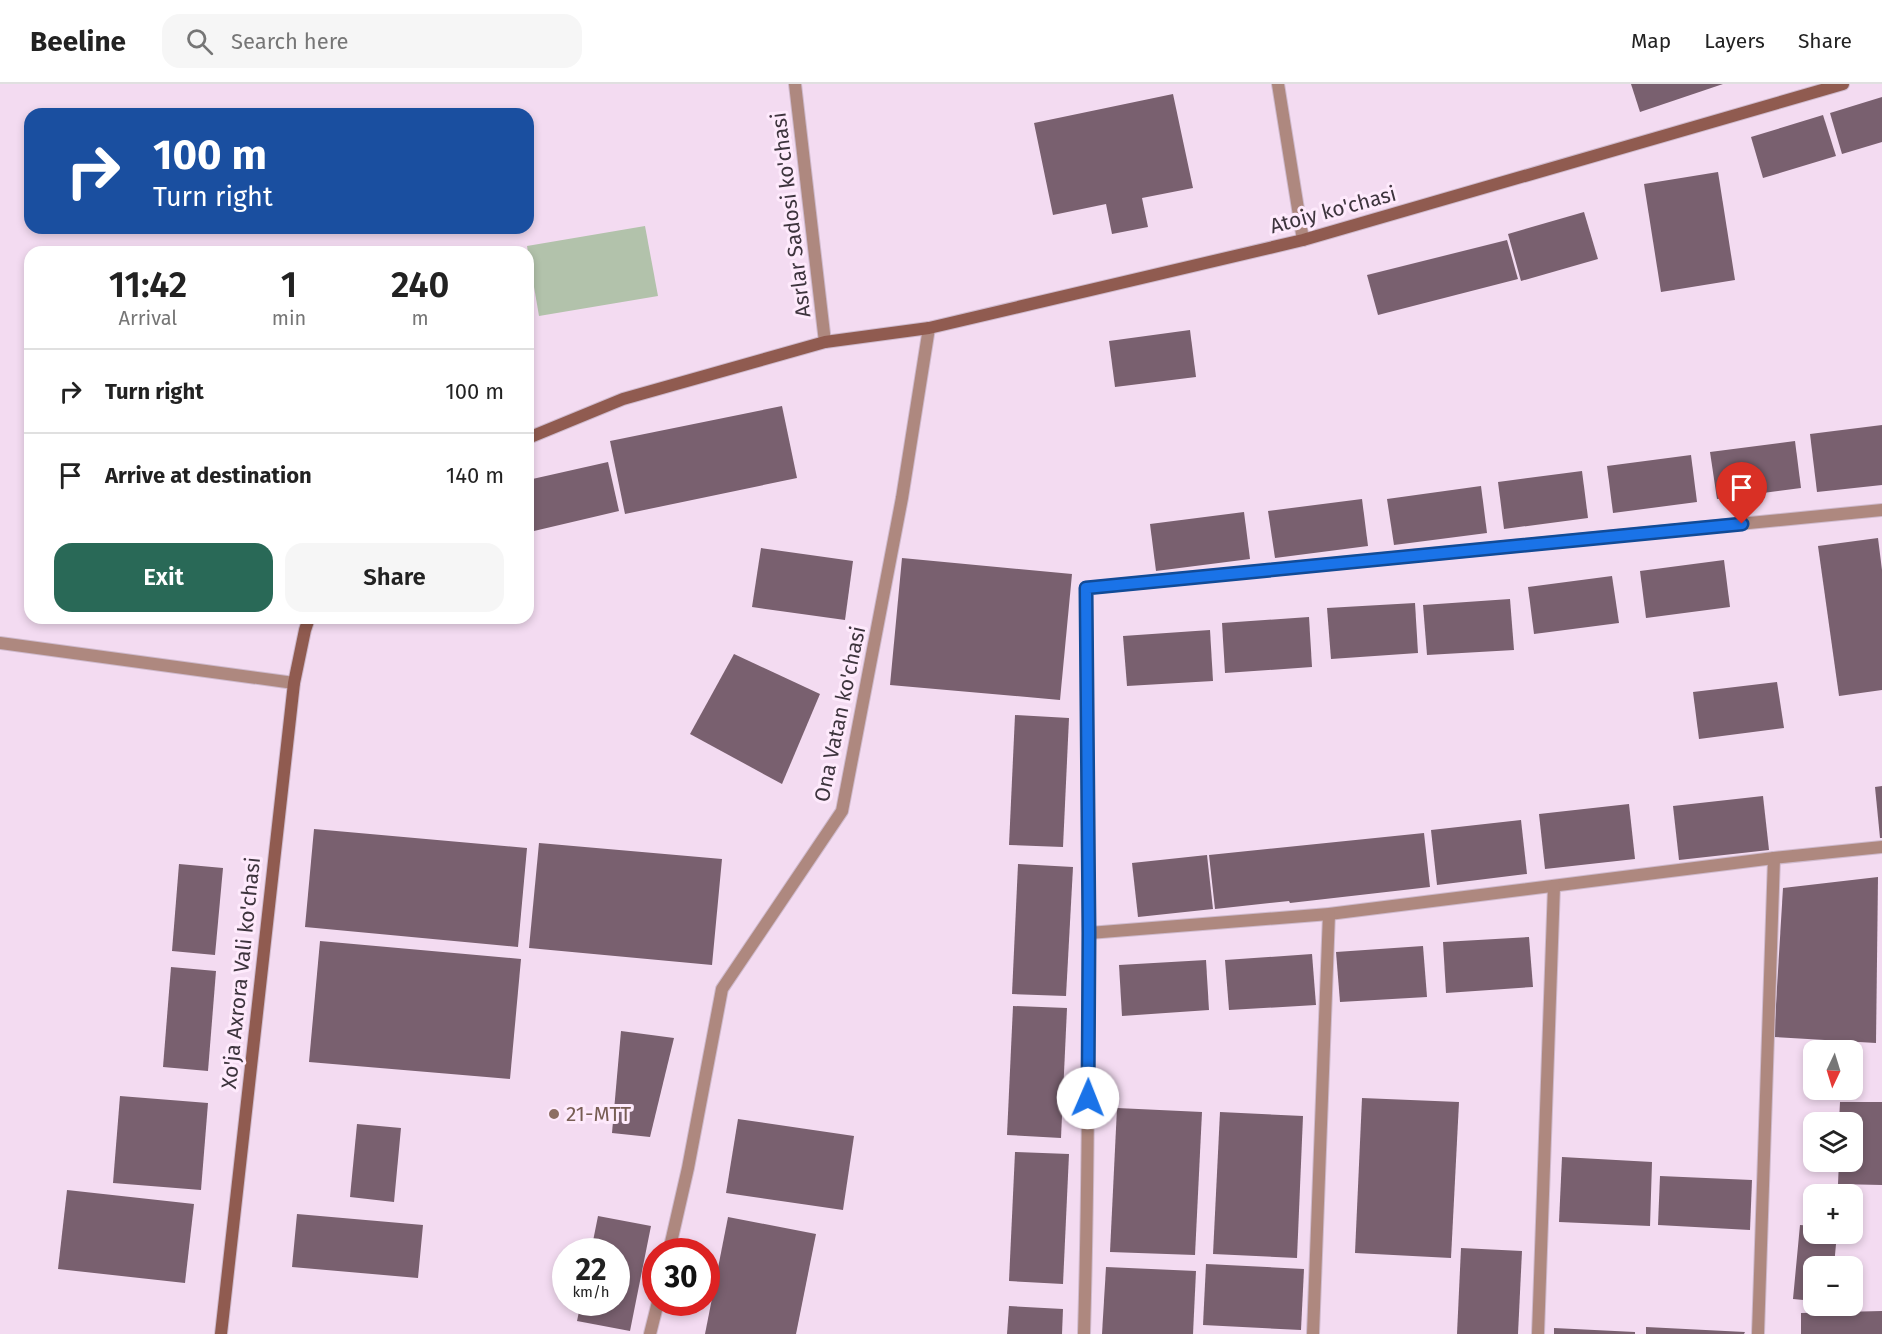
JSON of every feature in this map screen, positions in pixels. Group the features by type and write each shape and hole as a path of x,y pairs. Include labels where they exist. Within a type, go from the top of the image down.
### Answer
{"street":[{"name":"Asrlar Sadosi ko'chasi","path":"795,84 825,342"},
{"path":"1278,84 1303,240"},
{"name":"Atoiy ko'chasi","path":"825,342 929,328 1303,240 1843,84"},
{"name":"Ona Vatan ko'chasi","path":"672,1238 722,988 842,811 902,498 929,328"},
{"path":"534,436 623,399 825,342"},
{"path":"1084,1334 1089,933 1086,588 1882,510"},
{"name":"Xo'ja Axrora Vali ko'chasi","path":"220,1334 294,683 307,624"},
{"path":"0,643 294,683"},
{"path":"1089,933 1329,914 1774,858 1882,848"},
{"path":"1758,1334 1774,858"},
{"path":"1538,1334 1554,886"},
{"path":"1313,1334 1329,914"},
{"path":"650,1334 654,1316"}],"green space":[{"path":"645,226 658,296 539,316 534,287 534,246 527,246"}],"building":[{"path":"1631,84 1723,84 1640,112"},
{"path":"1173,94 1193,188 1142,198 1148,227 1112,234 1106,204 1053,215 1034,123"},
{"path":"1882,97 1882,142 1842,154 1830,113"},
{"path":"1823,115 1836,156 1763,178 1751,137"},
{"path":"1718,172 1735,280 1661,292 1644,184"},
{"path":"1584,212 1598,259 1521,281 1508,234"},
{"path":"1507,240 1518,279 1378,315 1367,275"},
{"path":"1190,330 1196,377 1115,387 1109,341"},
{"path":"782,406 797,478 625,514 610,441"},
{"path":"1882,425 1882,485 1817,492 1810,434"},
{"path":"1795,441 1801,488 1717,499 1710,452"},
{"path":"1691,455 1697,502 1613,513 1607,466"},
{"path":"608,462 619,511 534,531 534,479"},
{"path":"1582,471 1588,518 1504,529 1498,482"},
{"path":"1481,486 1487,533 1394,545 1387,499"},
{"path":"1362,499 1368,546 1275,558 1268,511"},
{"path":"1244,512 1250,559 1156,571 1150,524"},
{"path":"1878,538 1882,570 1882,690 1839,696 1818,546"},
{"path":"761,548 853,561 845,620 752,607"},
{"path":"902,558 1072,574 1060,700 890,685"},
{"path":"1724,560 1730,607 1646,618 1640,571"},
{"path":"1612,576 1619,623 1534,634 1528,587"},
{"path":"1510,599 1514,650 1427,655 1423,605"},
{"path":"1415,603 1418,653 1331,659 1327,608"},
{"path":"1309,617 1312,667 1225,673 1222,623"},
{"path":"1210,630 1213,681 1127,686 1123,636"},
{"path":"734,654 820,694 782,784 690,734"},
{"path":"1777,682 1784,728 1699,739 1693,692"},
{"path":"1015,715 1069,718 1063,847 1009,845"},
{"path":"1882,786 1882,838 1880,838 1875,787"},
{"path":"1763,796 1769,850 1679,860 1673,806"},
{"path":"1629,804 1635,859 1545,869 1539,814"},
{"path":"1521,820 1527,874 1437,885 1431,830"},
{"path":"314,829 527,848 518,947 305,927"},
{"path":"1424,833 1430,887 1215,909 1209,855"},
{"path":"539,843 722,859 712,965 529,948"},
{"path":"1207,855 1213,909 1138,917 1132,863"},
{"path":"179,864 223,868 215,955 172,951"},
{"path":"1018,864 1073,867 1066,996 1012,994"},
{"path":"1878,877 1876,1043 1863,1042 1863,1040 1774,1037 1783,888"},
{"path":"1529,937 1533,987 1446,993 1443,942"},
{"path":"320,941 521,959 510,1079 309,1062"},
{"path":"1423,946 1427,997 1340,1002 1336,952"},
{"path":"1312,954 1316,1005 1229,1010 1225,960"},
{"path":"1206,960 1209,1010 1122,1016 1119,965"},
{"path":"171,967 216,971 208,1071 163,1067"},
{"path":"1013,1006 1067,1008 1061,1138 1007,1135"},
{"path":"621,1031 674,1038 650,1137 612,1133"},
{"path":"120,1096 208,1103 201,1190 113,1183"},
{"path":"1362,1098 1459,1102 1451,1258 1355,1253"},
{"path":"1840,1102 1882,1102 1882,1185 1838,1184 1839,1172 1863,1172 1863,1112 1840,1112"},
{"path":"1117,1108 1202,1112 1195,1255 1110,1252"},
{"path":"1220,1112 1303,1116 1297,1258 1213,1254"},
{"path":"738,1119 854,1136 843,1210 726,1193"},
{"path":"357,1124 401,1128 394,1202 350,1197"},
{"path":"1015,1152 1069,1154 1063,1284 1009,1281"},
{"path":"1562,1157 1652,1162 1650,1226 1559,1222"},
{"path":"1660,1176 1752,1180 1750,1230 1658,1225"},
{"path":"67,1190 194,1204 185,1283 58,1269"},
{"path":"297,1214 423,1225 418,1278 292,1267"},
{"path":"598,1216 651,1226 649,1238 642,1238 642,1271 630,1331 577,1321 578,1316 630,1316 630,1238 594,1238"},
{"path":"728,1217 816,1234 796,1334 705,1334 709,1316 720,1316 720,1258"},
{"path":"1800,1225 1803,1225 1803,1244 1836,1244 1835,1256 1803,1256 1803,1300 1793,1299"},
{"path":"1461,1248 1522,1251 1518,1334 1457,1334"},
{"path":"1206,1264 1304,1269 1301,1330 1203,1325"},
{"path":"1106,1267 1196,1271 1193,1334 1102,1334"},
{"path":"1009,1306 1063,1309 1062,1334 1007,1334"},
{"path":"1863,1311 1882,1311 1882,1334 1801,1334 1801,1313 1803,1316 1863,1316"},
{"path":"1646,1327 1745,1332 1744,1334 1646,1334"},
{"path":"1554,1328 1635,1332 1635,1334 1554,1334"}],"place":[{"name":"21-MTT","path":"554,1114"}],"route":[{"path":"1088,1098 1086,588 1742,524"}]}
